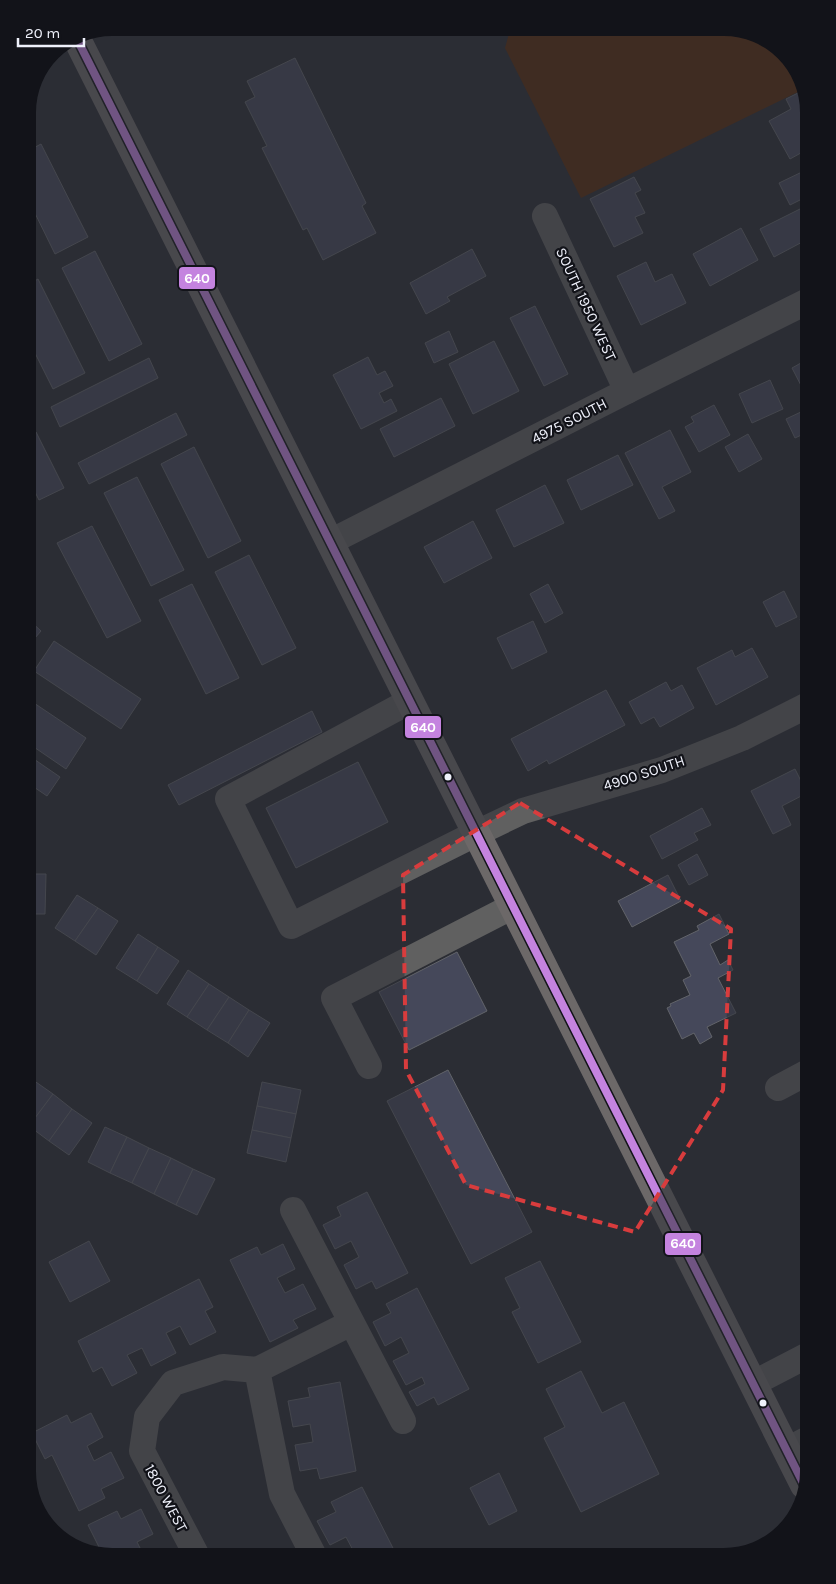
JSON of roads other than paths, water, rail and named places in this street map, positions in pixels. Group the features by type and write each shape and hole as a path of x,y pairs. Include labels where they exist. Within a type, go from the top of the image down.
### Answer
{"main road":[{"path":"79,44 754,1383 798,1445 800,1458"}],"street":[{"name":"SOUTH 1950 WEST","path":"545,216 627,391"},
{"name":"4975 SOUTH","path":"330,542 800,305"},
{"name":"4900 SOUTH","path":"410,701 228,800 292,926 523,811 662,770 742,738 800,710"},
{"path":"370,1066 334,998 513,906"},
{"path":"778,1088 800,1076"},
{"path":"293,1210 403,1421"},
{"name":"1800 WEST","path":"193,1548 142,1451 147,1417 173,1383 223,1368 257,1370 352,1323"},
{"path":"754,1383 800,1359"},
{"path":"257,1370 282,1494 310,1548"}]}
